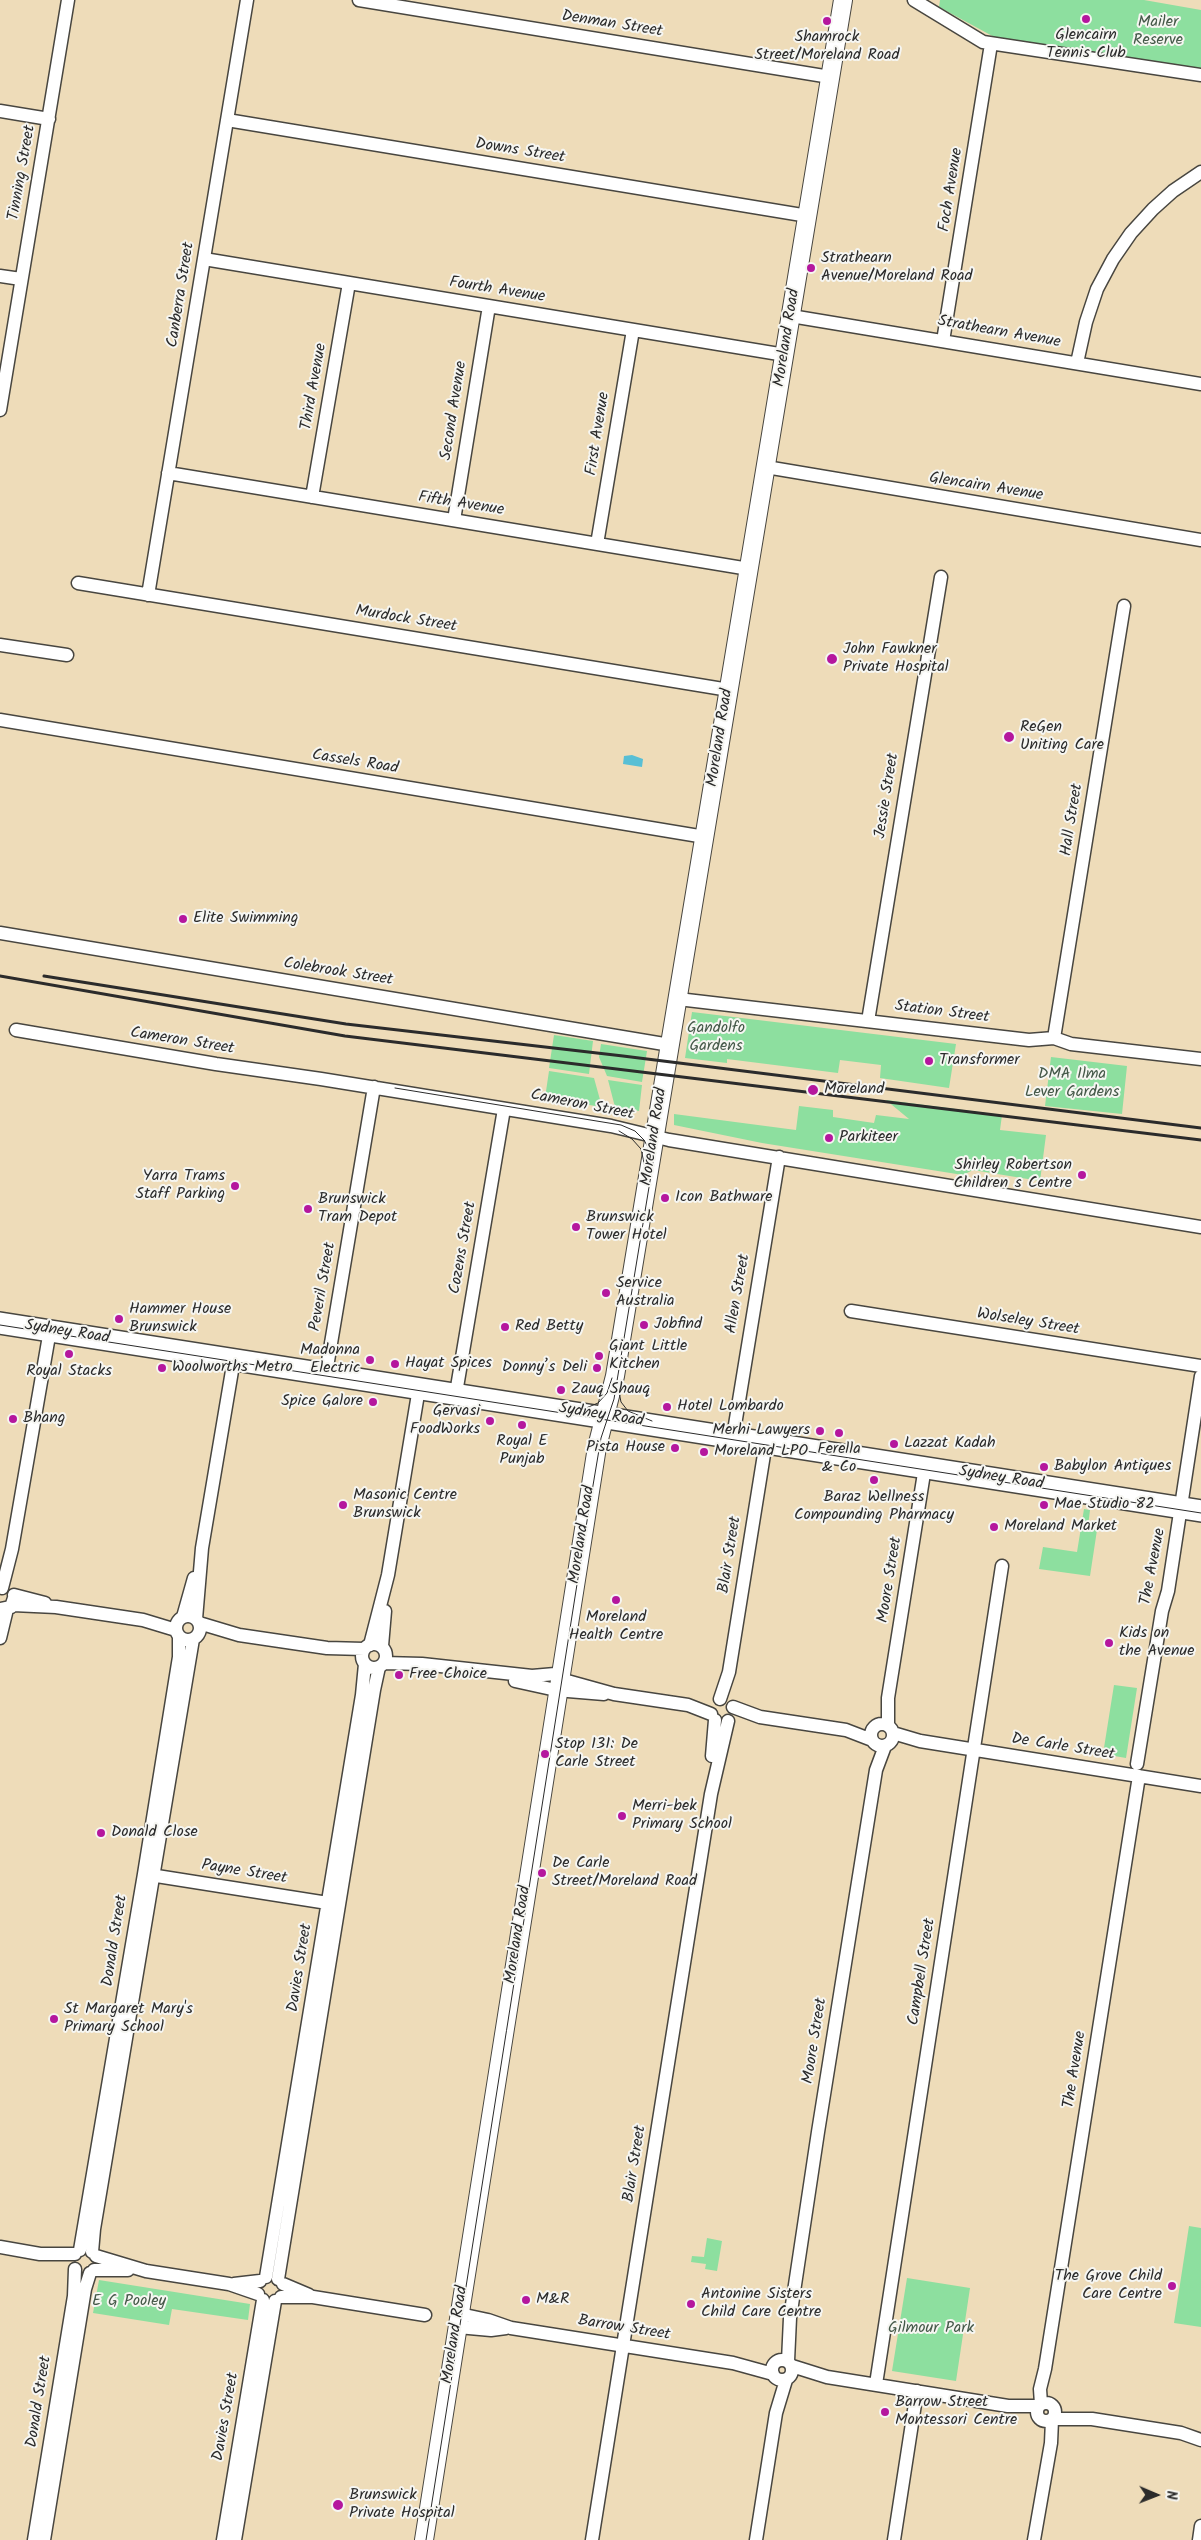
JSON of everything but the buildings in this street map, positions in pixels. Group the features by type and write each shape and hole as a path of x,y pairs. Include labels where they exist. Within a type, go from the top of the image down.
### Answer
{"highway":[{"name":"Sydney Road","path":"0,1323 1201,1511"}],"main road":[{"name":"Moreland Road","path":"424,2540 597,1447 613,1392 843,0"}],"street":[{"name":"Tinning Street","path":"0,410 68,0"},
{"name":"Canberra Street","path":"148,594 247,0"},
{"name":"Denman Street","path":"359,0 830,77"},
{"path":"914,0 977,40 991,44 1201,75"},
{"name":"Foch Avenue","path":"943,341 991,44"},
{"path":"0,111 49,119"},
{"name":"Downs Street","path":"227,120 808,216"},
{"path":"1078,363 1086,322 1098,289 1113,259 1131,233 1153,209 1173,191 1201,172"},
{"name":"Fourth Avenue","path":"204,259 785,355"},
{"path":"0,276 22,279"},
{"name":"Third Avenue","path":"312,497 349,283"},
{"name":"Second Avenue","path":"454,520 489,306"},
{"name":"Strathearn Avenue","path":"791,316 1201,384"},
{"name":"First Avenue","path":"597,544 633,330"},
{"name":"Glencairn Avenue","path":"766,467 1201,539"},
{"name":"Fifth Avenue","path":"168,473 749,569"},
{"name":"Jessie Street","path":"868,1021 941,577"},
{"name":"Murdock Street","path":"78,583 729,690"},
{"name":"Hall Street","path":"1054,1038 1124,606"},
{"path":"0,645 67,655"},
{"name":"Cassels Road","path":"0,720 705,837"},
{"name":"Colebrook Street","path":"0,933 670,1045"},
{"name":"Station Street","path":"678,999 1029,1040 1054,1038 1071,1044 1201,1059"},
{"name":"Cameron Street","path":"16,1030 216,1064 504,1108 616,1127 655,1138 1201,1228"},
{"name":"Peveril Street","path":"326,1373 374,1087"},
{"name":"Cozens Street","path":"456,1393 504,1108"},
{"name":"Allen Street","path":"732,1437 779,1157"},
{"name":"Wolseley Street","path":"850,1311 1201,1366"},
{"path":"0,1638 12,1548 50,1330"},
{"name":"Donald Street","path":"148,1875 196,1629 202,1548 234,1359"},
{"name":"The Avenue","path":"1034,2540 1046,2460 1045,2369 1201,1376"},
{"name":"Davies Street","path":"272,2280 333,1903 362,1696 374,1656 419,1388"},
{"name":"Blair Street","path":"711,1794 710,1768 730,1672 766,1442"},
{"name":"Moore Street","path":"756,2540 925,1467"},
{"name":"Donald Street","path":"34,2540 74,2296 118,2062 148,1875 179,1657 179,1626 202,1548"},
{"name":"Campbell Street","path":"876,2384 1002,1566"},
{"path":"6,1598 179,1626"},
{"path":"190,1616 196,1629 185,1640 179,1626 190,1616"},
{"name":"De Carle Street","path":"196,1629 490,1673 532,1676 555,1674 560,1680"},
{"name":"De Carle Street","path":"490,1673 529,1685 560,1680 614,1694 688,1706 721,1708 760,1717 974,1750 1138,1770 1201,1786"},
{"name":"Blair Street","path":"592,2540 711,1794 729,1720 734,1714 721,1708"},
{"name":"De Carle Street","path":"729,1720 760,1717"},
{"name":"Payne Street","path":"148,1875 333,1903"},
{"path":"0,2247 40,2254 82,2258 146,2271 229,2284 269,2298 313,2296"},
{"path":"82,2258 83,2274 92,2271 146,2271"},
{"name":"Donald Street","path":"44,2540 85,2289 97,2263 82,2258"},
{"path":"229,2284 272,2280 313,2296 424,2315"},
{"path":"269,2298 272,2280"},
{"path":"269,2298 258,2287 272,2280"},
{"name":"Davies Street","path":"223,2540 246,2437 269,2298"},
{"name":"Barrow Street","path":"459,2320 488,2320 510,2328 1181,2433 1201,2440"},
{"path":"894,2540 917,2391"},
{"name":"Barrow Street","path":"1181,2433 1201,2431"},
{"name":"Davies Street","path":"235,2540 246,2437"},
{"path":"1199,2540 1201,2526"}],"green space":[{"name":"Mailer Reserve","path":"940,0 1144,0 1201,10 1201,69 996,38 939,7"},
{"name":"Gandolfo Gardens","path":"692,1012 956,1044 949,1088 880,1078 881,1065 840,1060 838,1073 727,1059 727,1063 685,1058"},
{"path":"554,1035 593,1041 589,1074 549,1068"},
{"path":"601,1044 647,1051 642,1082 607,1076 599,1057"},
{"name":"DMA Ilma Lever Gardens","path":"1051,1057 1127,1066 1122,1114 1045,1106"},
{"path":"549,1071 594,1078 602,1107 545,1098"},
{"path":"608,1080 642,1085 639,1111 615,1107"},
{"path":"886,1100 1002,1115 1000,1130 1046,1135 1040,1181 973,1170 963,1175 762,1143 674,1125 674,1114 796,1130 799,1106 833,1110 833,1117 874,1123 876,1115 909,1119"},
{"path":"1084,1509 1090,1510 1088,1526 1097,1530 1090,1576 1039,1569 1043,1547 1077,1552"},
{"path":"1114,1685 1137,1688 1126,1758 1103,1754"},
{"path":"1189,2226 1201,2228 1201,2327 1174,2323"},
{"path":"707,2238 722,2241 717,2271 705,2269 706,2264 691,2262 692,2256 704,2257"},
{"name":"Gilmour Park","path":"907,2278 970,2288 956,2381 892,2371"},
{"name":"E G Pooley","path":"99,2280 250,2304 248,2320 172,2309 169,2325 93,2313"}],"water":[{"path":"632,755 643,759 642,767 623,764 624,756"}],"tram line":[{"path":"395,1088 621,1125 635,1131 644,1140 650,1151 653,1163 614,1399 601,1438 587,1521 426,2540"},
{"path":"619,1131 632,1139 641,1149 646,1172"},
{"path":"0,1325 1201,1513"},
{"path":"571,1409 586,1408 598,1403 607,1393 612,1378"},
{"path":"618,1387 621,1402 628,1411 652,1421"}],"railway":[{"path":"0,976 345,1036 1201,1140"},
{"path":"44,976 346,1024 623,1056 1201,1128"}],"place":[{"name":"Glencairn Tennis Club","path":"1086,19"},
{"name":"Shamrock Street/Moreland Road","path":"827,21"},
{"name":"Strathearn Avenue/Moreland Road","path":"811,268"},
{"name":"John Fawkner Private Hospital","path":"832,659"},
{"name":"ReGen Uniting Care","path":"1009,737"},
{"name":"Elite Swimming","path":"183,919"},
{"name":"Transformer","path":"929,1061"},
{"name":"Moreland","path":"813,1090"},
{"name":"Parkiteer","path":"829,1138"},
{"name":"Shirley Robertson Children s Centre","path":"1082,1175"},
{"name":"Yarra Trams Staff Parking","path":"235,1186"},
{"name":"Icon Bathware","path":"665,1198"},
{"name":"Brunswick Tram Depot","path":"308,1209"},
{"name":"Brunswick Tower Hotel","path":"576,1227"},
{"name":"Service Australia","path":"606,1293"},
{"name":"Hammer House Brunswick","path":"119,1319"},
{"name":"Jobfind","path":"644,1325"},
{"name":"Red Betty","path":"505,1327"},
{"name":"Royal Stacks","path":"69,1354"},
{"name":"Giant Little Kitchen","path":"599,1356"},
{"name":"Madonna Electric","path":"370,1360"},
{"name":"Hayat Spices","path":"395,1364"},
{"name":"Woolworths Metro","path":"162,1368"},
{"name":"Donny’s Deli","path":"597,1368"},
{"name":"Zauq Shauq","path":"561,1390"},
{"name":"Spice Galore","path":"373,1402"},
{"name":"Hotel Lombardo","path":"667,1407"},
{"name":"Bhang","path":"13,1419"},
{"name":"Gervasi FoodWorks","path":"490,1421"},
{"name":"Royal E Punjab","path":"522,1425"},
{"name":"Merhi Lawyers","path":"820,1431"},
{"name":"Ferella & Co","path":"839,1433"},
{"name":"Lazzat Kadah","path":"894,1444"},
{"name":"Pista House","path":"675,1448"},
{"name":"Moreland LPO","path":"704,1452"},
{"name":"Babylon Antiques","path":"1044,1467"},
{"name":"Baraz Wellness Compounding Pharmacy","path":"874,1480"},
{"name":"Masonic Centre Brunswick","path":"343,1505"},
{"name":"Mae Studio 82","path":"1044,1505"},
{"name":"Moreland Market","path":"994,1527"},
{"name":"Moreland Health Centre","path":"616,1600"},
{"name":"Kids on the Avenue","path":"1109,1643"},
{"name":"Free Choice","path":"399,1675"},
{"name":"Stop 131: De Carle Street","path":"545,1754"},
{"name":"Merri-bek Primary School","path":"622,1816"},
{"name":"Donald Close","path":"101,1833"},
{"name":"De Carle Street/Moreland Road","path":"542,1873"},
{"name":"St Margaret Mary's Primary School","path":"54,2019"},
{"name":"The Grove Child Care Centre","path":"1172,2286"},
{"name":"M&R","path":"526,2300"},
{"name":"Antonine Sisters Child Care Centre","path":"691,2304"},
{"name":"Barrow Street Montessori Centre","path":"885,2412"},
{"name":"Brunswick Private Hospital","path":"338,2505"}]}
